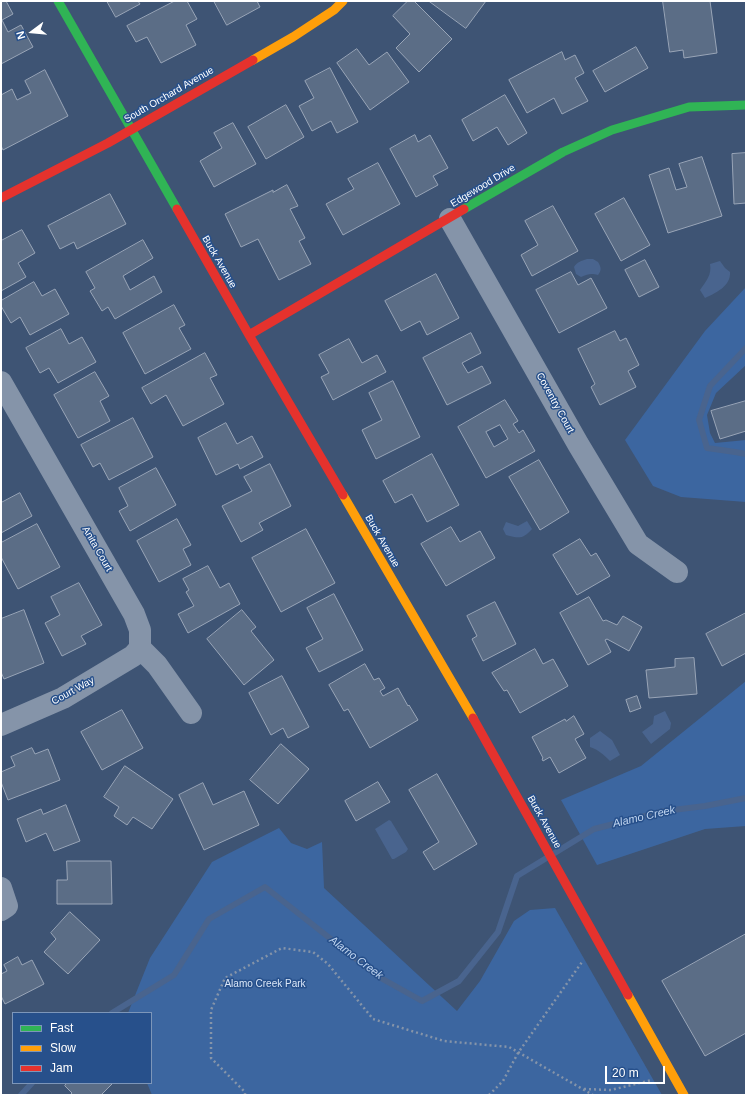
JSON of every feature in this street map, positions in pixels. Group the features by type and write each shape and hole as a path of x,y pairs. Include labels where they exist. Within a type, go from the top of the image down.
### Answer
{"street":[{"name":"Buck Avenue","path":"58,1 249,335 480,730 684,1095"},
{"name":"South Orchard Avenue","path":"1,198 108,143 293,37 335,4"},
{"name":"Edgewood Drive","path":"249,335 563,152 612,130 689,107 746,105"},
{"name":"Coventry Court","path":"450,219 578,444 638,544 678,572"},
{"name":"Anita Court","path":"1,382 134,614 140,630 140,648"},
{"path":"140,648 157,665 191,713"},
{"name":"Court Way","path":"1,725 63,698 133,656 140,648"},
{"path":"1,888 7,906 1,910"}],"path":[{"path":"245,1095 245,1092 211,1058 211,1010 225,978 282,948 313,952 328,964 373,1018 444,1041 509,1048 593,1095"},
{"path":"489,1095 503,1080 518,1052 582,962"},
{"path":"582,1089 610,1090 652,1080"}],"green space":[{"path":"746,287 746,365 716,393 707,415 710,433 715,443 746,440 746,502 681,497 653,486 625,440 705,331"},
{"path":"746,681 746,826 705,829 597,865 561,800 641,766"},
{"name":"Alamo Creek Park","path":"279,828 291,843 307,849 322,842 324,888 457,1011 480,981 514,921 530,910 555,908 662,1095 152,1095 147,1084 152,1084 152,1012 128,1012 150,958 212,862"}],"shaded area":[{"path":"587,259 593,259 598,262 601,268 598,275 590,274 581,277 576,274 574,267 575,265"},
{"path":"720,261 730,272 730,277 722,288 705,298 700,290 709,275 710,264"},
{"path":"527,521 532,529 523,537 506,535 503,529 506,522 518,526"},
{"path":"665,711 671,723 670,729 651,744 642,732 653,724 654,716"},
{"path":"600,731 612,740 620,755 610,761 599,751 590,747 590,738"},
{"path":"389,820 408,849 406,852 394,859 392,859 375,829"}],"building":[{"path":"6,1 13,14 2,20 8,32 21,25 33,47 1,64 1,2"},
{"path":"107,1 138,1 140,4 116,17"},
{"path":"175,1 187,1 197,19 186,25 196,45 161,63 147,37 136,42 127,26"},
{"path":"214,1 257,1 260,7 227,25"},
{"path":"408,1 414,1 452,39 419,72 396,48 410,34 393,16"},
{"path":"429,1 486,1 466,28"},
{"path":"663,1 710,1 717,53 684,58 683,50 670,52"},
{"path":"636,47 648,68 605,92 593,71"},
{"path":"357,49 369,65 387,52 409,82 370,110 337,63"},
{"path":"562,52 565,60 575,55 584,73 575,78 588,101 562,114 554,98 527,113 509,80"},
{"path":"330,68 358,122 337,133 331,121 312,131 299,106 314,98 305,81"},
{"path":"45,70 68,116 3,150 1,146 1,95 12,89 17,100 31,93 25,81"},
{"path":"505,95 527,133 508,145 497,127 473,141 462,120"},
{"path":"286,105 304,137 266,159 248,127"},
{"path":"233,123 256,164 214,187 200,161 222,148 214,133"},
{"path":"415,135 418,142 430,135 448,168 433,176 438,185 416,197 390,149"},
{"path":"746,153 746,203 734,204 732,154"},
{"path":"702,157 722,216 668,233 649,175 669,168 676,190 687,187 679,164"},
{"path":"378,163 400,204 343,235 326,204 354,189 348,179"},
{"path":"287,185 298,206 290,209 305,238 299,241 311,264 279,280 258,239 241,247 225,214 273,190 273,192"},
{"path":"110,194 126,224 77,249 74,242 60,249 48,226"},
{"path":"624,198 650,245 621,261 595,214"},
{"path":"553,206 578,251 532,276 521,255 538,245 525,221"},
{"path":"22,230 35,253 18,263 26,277 1,291 1,241"},
{"path":"143,240 153,258 123,276 130,290 154,276 162,292 115,319 108,307 102,311 90,291 95,288 86,272"},
{"path":"645,260 659,287 639,297 625,270"},
{"path":"571,272 578,285 591,278 607,308 559,333 536,290"},
{"path":"436,274 459,318 427,335 420,321 401,331 385,301"},
{"path":"34,282 42,296 55,289 69,314 30,335 20,317 11,323 1,306 1,301"},
{"path":"174,305 185,325 179,328 191,349 145,374 123,333"},
{"path":"61,329 69,344 82,337 96,362 58,383 49,368 40,373 26,348"},
{"path":"615,331 620,341 626,338 639,365 628,371 636,387 600,405 591,387 595,384 578,349"},
{"path":"471,333 481,353 462,363 468,373 482,366 491,383 447,405 423,358"},
{"path":"349,339 362,363 377,355 386,372 333,400 321,377 329,373 319,355"},
{"path":"205,353 217,375 210,378 224,404 183,426 166,395 151,404 142,388"},
{"path":"95,372 109,396 100,401 110,421 78,438 54,395"},
{"path":"393,381 420,437 376,459 362,430 382,420 369,393"},
{"path":"505,400 518,421 513,424 519,433 523,430 535,451 486,478 458,427","holes":["500,425 508,439 494,447 486,432"]},
{"path":"746,401 746,431 720,439 711,411"},
{"path":"133,418 153,457 109,480 100,463 93,467 81,445"},
{"path":"226,423 237,444 252,436 263,457 240,469 238,464 216,475 198,438"},
{"path":"432,454 459,505 427,522 412,494 395,503 383,481"},
{"path":"539,460 569,512 540,530 509,477"},
{"path":"270,464 291,506 259,523 263,530 241,542 222,506 252,491 244,477"},
{"path":"156,468 176,505 130,531 119,511 128,506 119,488"},
{"path":"20,493 32,516 1,533 1,503"},
{"path":"177,519 191,545 183,549 191,565 159,582 137,541"},
{"path":"37,524 60,567 18,589 1,557 1,543"},
{"path":"451,527 460,542 480,531 495,558 446,586 421,544"},
{"path":"306,529 335,583 281,612 252,558"},
{"path":"580,539 591,556 596,553 610,576 577,595 553,555"},
{"path":"208,566 220,588 229,583 240,604 188,633 178,614 194,606 186,592 189,590 183,579"},
{"path":"79,583 102,625 81,636 86,644 62,656 45,623 60,615 51,597"},
{"path":"334,594 363,650 319,672 306,648 323,639 307,608"},
{"path":"589,597 603,621 606,620 617,625 623,616 642,627 629,651 607,639 605,640 611,652 588,665 560,613"},
{"path":"495,602 516,644 483,661 472,639 477,636 467,616"},
{"path":"24,610 44,663 4,679 1,672 1,619"},
{"path":"242,610 256,627 251,631 274,660 244,685 207,639"},
{"path":"746,613 746,653 722,666 706,634"},
{"path":"535,649 543,664 553,659 568,686 520,713 507,690 504,691 492,673"},
{"path":"694,658 697,694 649,698 646,670 675,667 675,659"},
{"path":"365,664 374,680 379,678 385,688 380,691 383,696 398,688 418,720 370,748 348,709 344,711 329,685"},
{"path":"282,676 309,727 288,738 283,728 271,735 249,693"},
{"path":"637,696 641,708 630,712 626,700"},
{"path":"122,710 143,748 102,770 81,732"},
{"path":"574,716 584,734 575,739 586,758 559,773 550,757 543,761 543,758 532,737 565,719 566,721"},
{"path":"281,744 309,769 278,804 250,780"},
{"path":"32,748 35,754 48,749 60,780 8,800 1,782 1,772 15,766 11,757"},
{"path":"125,766 173,799 152,829 133,817 127,825 114,816 119,807 104,797"},
{"path":"437,774 477,844 434,870 423,852 439,842 409,790"},
{"path":"378,782 390,802 356,821 345,801"},
{"path":"203,783 213,805 244,791 259,825 204,850 179,795"},
{"path":"66,805 80,841 54,851 46,833 26,842 17,819 41,809 43,814"},
{"path":"67,861 111,861 112,904 57,904 57,880 67,880"},
{"path":"70,912 100,940 68,974 44,952 56,939 51,933"},
{"path":"746,934 746,1033 705,1056 662,981"},
{"path":"18,957 22,965 32,960 44,984 5,1004 1,996 1,974 7,971 4,965"},
{"path":"66,1084 112,1084 101,1095 70,1095 72,1093 65,1086"}],"waterway":[{"name":"Alamo Creek","path":"746,348 710,386 699,420 707,448 746,454"},
{"name":"Alamo Creek","path":"114,1012 174,975 209,919 265,887 379,977 422,1001 459,981 498,932 517,876 594,829 665,811 705,806 746,798"},
{"name":"Alamo Creek","path":"21,1095 31,1084"}],"traffic: fast":[{"path":"58,1 177,209"},
{"path":"464,209 563,152 612,130 689,107 746,105"}],"traffic: slow":[{"path":"253,60 293,37 334,10 343,1"},
{"path":"343,495 473,718"},
{"path":"628,995 684,1095"}],"traffic: jam":[{"path":"1,198 108,143 253,60"},
{"path":"177,209 343,495"},
{"path":"249,335 464,209"},
{"path":"473,718 628,995"}]}
